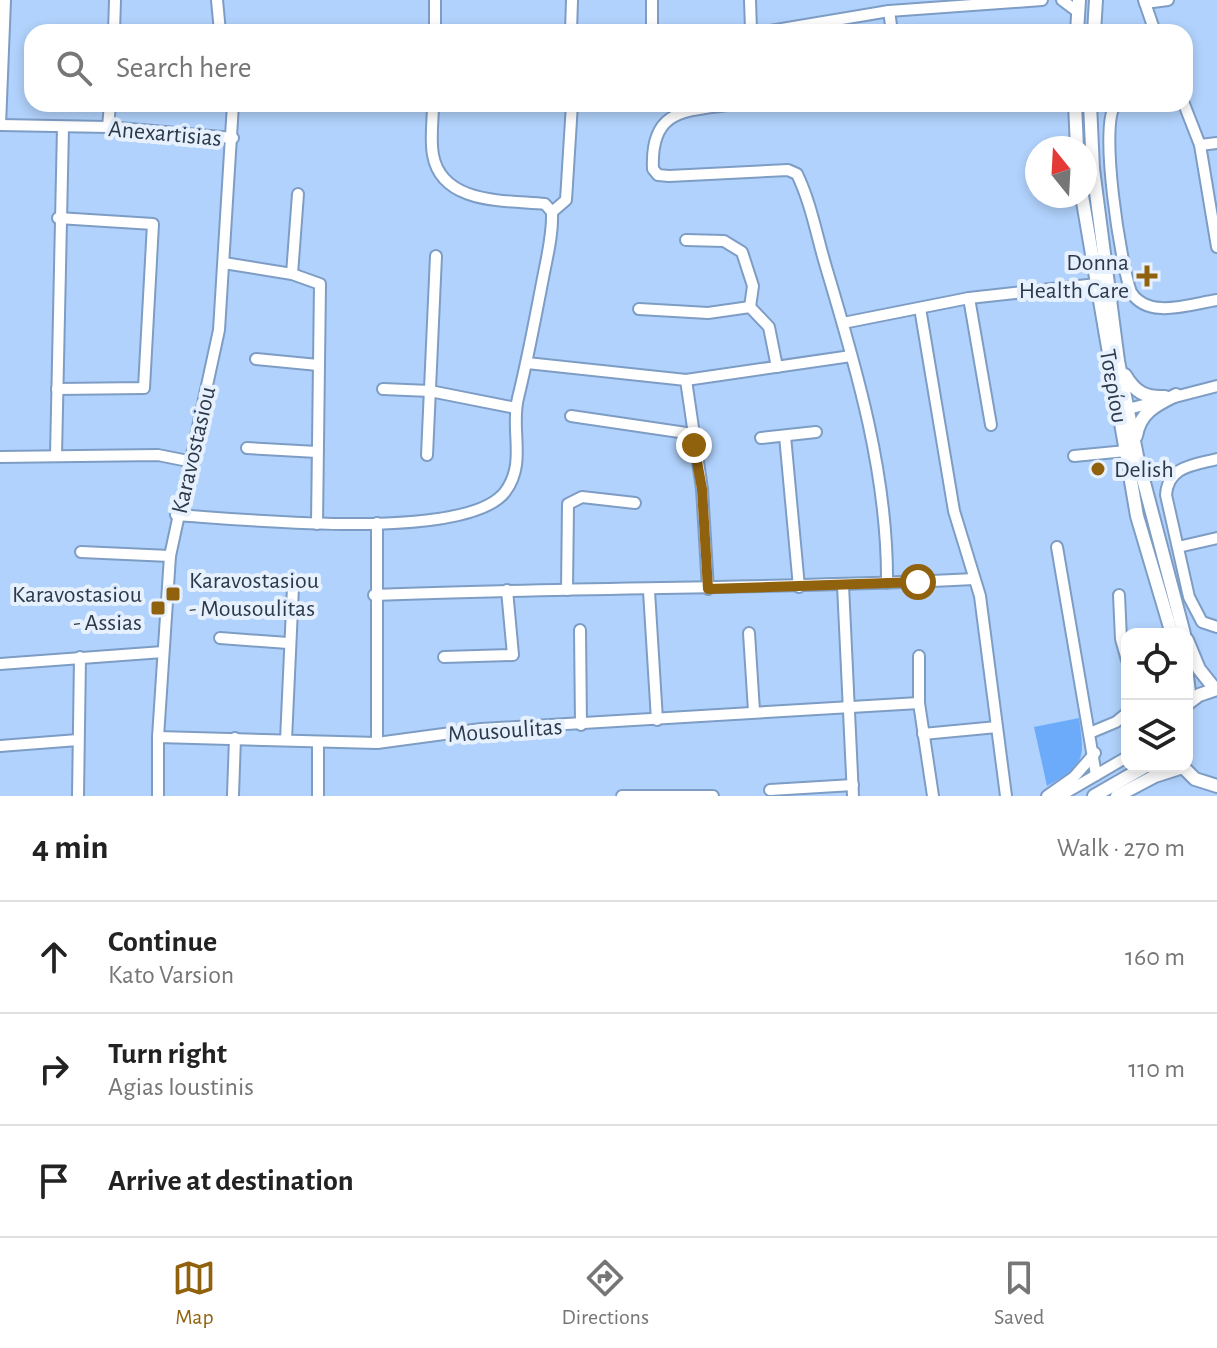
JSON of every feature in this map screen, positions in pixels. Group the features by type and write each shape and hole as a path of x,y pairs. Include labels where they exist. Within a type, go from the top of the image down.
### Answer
{"main road":[{"path":"1094,24 1096,0"},
{"path":"1075,112 1076,136"},
{"name":"Τσερίου","path":"1090,112 1093,169 1118,361 1129,412 1137,516 1169,628"},
{"name":"Τσερίου","path":"1084,208 1131,454 1182,628"},
{"path":"1118,361 1139,393 1149,397 1176,395"},
{"path":"1131,454 1141,418 1155,405 1176,395"},
{"path":"1192,700 1216,689 1199,669 1193,654"},
{"path":"1112,792 1138,772"},
{"path":"1094,796 1167,772"},
{"path":"1188,772 1195,779 1217,786"}],"street":[{"path":"0,125 0,36 5,0"},
{"path":"114,24 115,0"},
{"path":"217,0 219,24"},
{"path":"435,0 435,24"},
{"path":"571,24 572,0"},
{"path":"652,0 652,24"},
{"path":"750,0 751,24"},
{"path":"812,24 971,2 1042,0"},
{"path":"1062,0 1078,6"},
{"path":"1152,24 1145,2 1168,0"},
{"path":"889,11 891,24"},
{"path":"108,127 109,112"},
{"name":"Karavostasiou","path":"158,796 158,737 170,556 176,515 219,330 233,112"},
{"path":"433,112 432,153 439,175 454,189 478,198 545,204 552,212"},
{"path":"176,515 317,524 377,523 451,517 479,510 504,494 518,469 516,408 527,363 552,212 566,200 572,112"},
{"path":"676,112 661,128 653,160 658,175 788,170 797,174 843,323 878,467 887,537 887,583"},
{"path":"1112,112 1111,169 1126,281 1137,301 1157,309 1217,300"},
{"path":"1187,112 1200,145 1217,247"},
{"name":"Anexartisias","path":"0,125 108,127 233,138"},
{"path":"56,456 58,218 63,127"},
{"path":"1200,145 1217,143"},
{"path":"292,274 298,194"},
{"path":"57,389 144,388 153,224 58,218"},
{"path":"686,240 724,241 742,252 753,286 750,307"},
{"path":"427,455 436,256"},
{"path":"224,263 292,274 320,284 317,524"},
{"path":"843,323 969,298 1097,284"},
{"path":"969,298 991,425"},
{"path":"639,309 708,313 750,307"},
{"path":"750,307 769,327 777,367"},
{"path":"920,308 954,511 980,596 1006,796"},
{"path":"527,363 686,380 851,356"},
{"path":"256,359 318,365"},
{"path":"686,380 702,489 708,589"},
{"path":"1129,412 1176,395 1217,386"},
{"path":"383,389 430,391 516,408"},
{"path":"571,416 693,434"},
{"path":"761,438 816,432"},
{"path":"785,436 799,587"},
{"path":"247,448 317,452"},
{"path":"1074,456 1131,454"},
{"path":"0,457 158,455 188,461"},
{"path":"1217,459 1177,471 1167,484 1166,495 1189,597 1202,622 1217,627"},
{"path":"567,590 568,504 582,497 635,503"},
{"path":"377,523 374,595 377,743"},
{"path":"1178,547 1217,538"},
{"path":"1057,547 1092,732 1096,775 1112,792"},
{"path":"81,552 170,556"},
{"path":"374,595 507,590 649,591 799,587 974,579"},
{"path":"770,790 853,790 843,585"},
{"path":"286,740 288,643 293,587"},
{"path":"444,657 513,655 507,590"},
{"path":"649,591 657,720"},
{"path":"1119,595 1121,639"},
{"path":"580,630 581,725"},
{"path":"749,633 754,711"},
{"path":"220,638 288,643"},
{"path":"0,664 163,652"},
{"path":"919,656 919,703 933,796"},
{"path":"78,796 80,657"},
{"name":"Mousoulitas","path":"158,737 377,743 481,729 919,703"},
{"path":"1092,732 1121,718"},
{"path":"923,734 997,727"},
{"path":"233,795 235,738"},
{"path":"0,746 78,740"},
{"path":"318,742 318,796"},
{"path":"1047,796 1074,777 1095,753"},
{"path":"1060,796 1121,760"},
{"path":"622,796 713,796"}],"shaded area":[{"path":"1079,718 1082,743 1080,760 1069,772 1047,786 1034,727"}],"place":[{"name":"Donna Health Care","path":"1147,276"},
{"name":"Delish","path":"1098,469"},
{"name":"Karavostasiou - Mousoulitas","path":"173,594"},
{"name":"Karavostasiou - Assias","path":"158,608"}],"route":[{"path":"694,445 702,489 708,589 918,582"}]}
